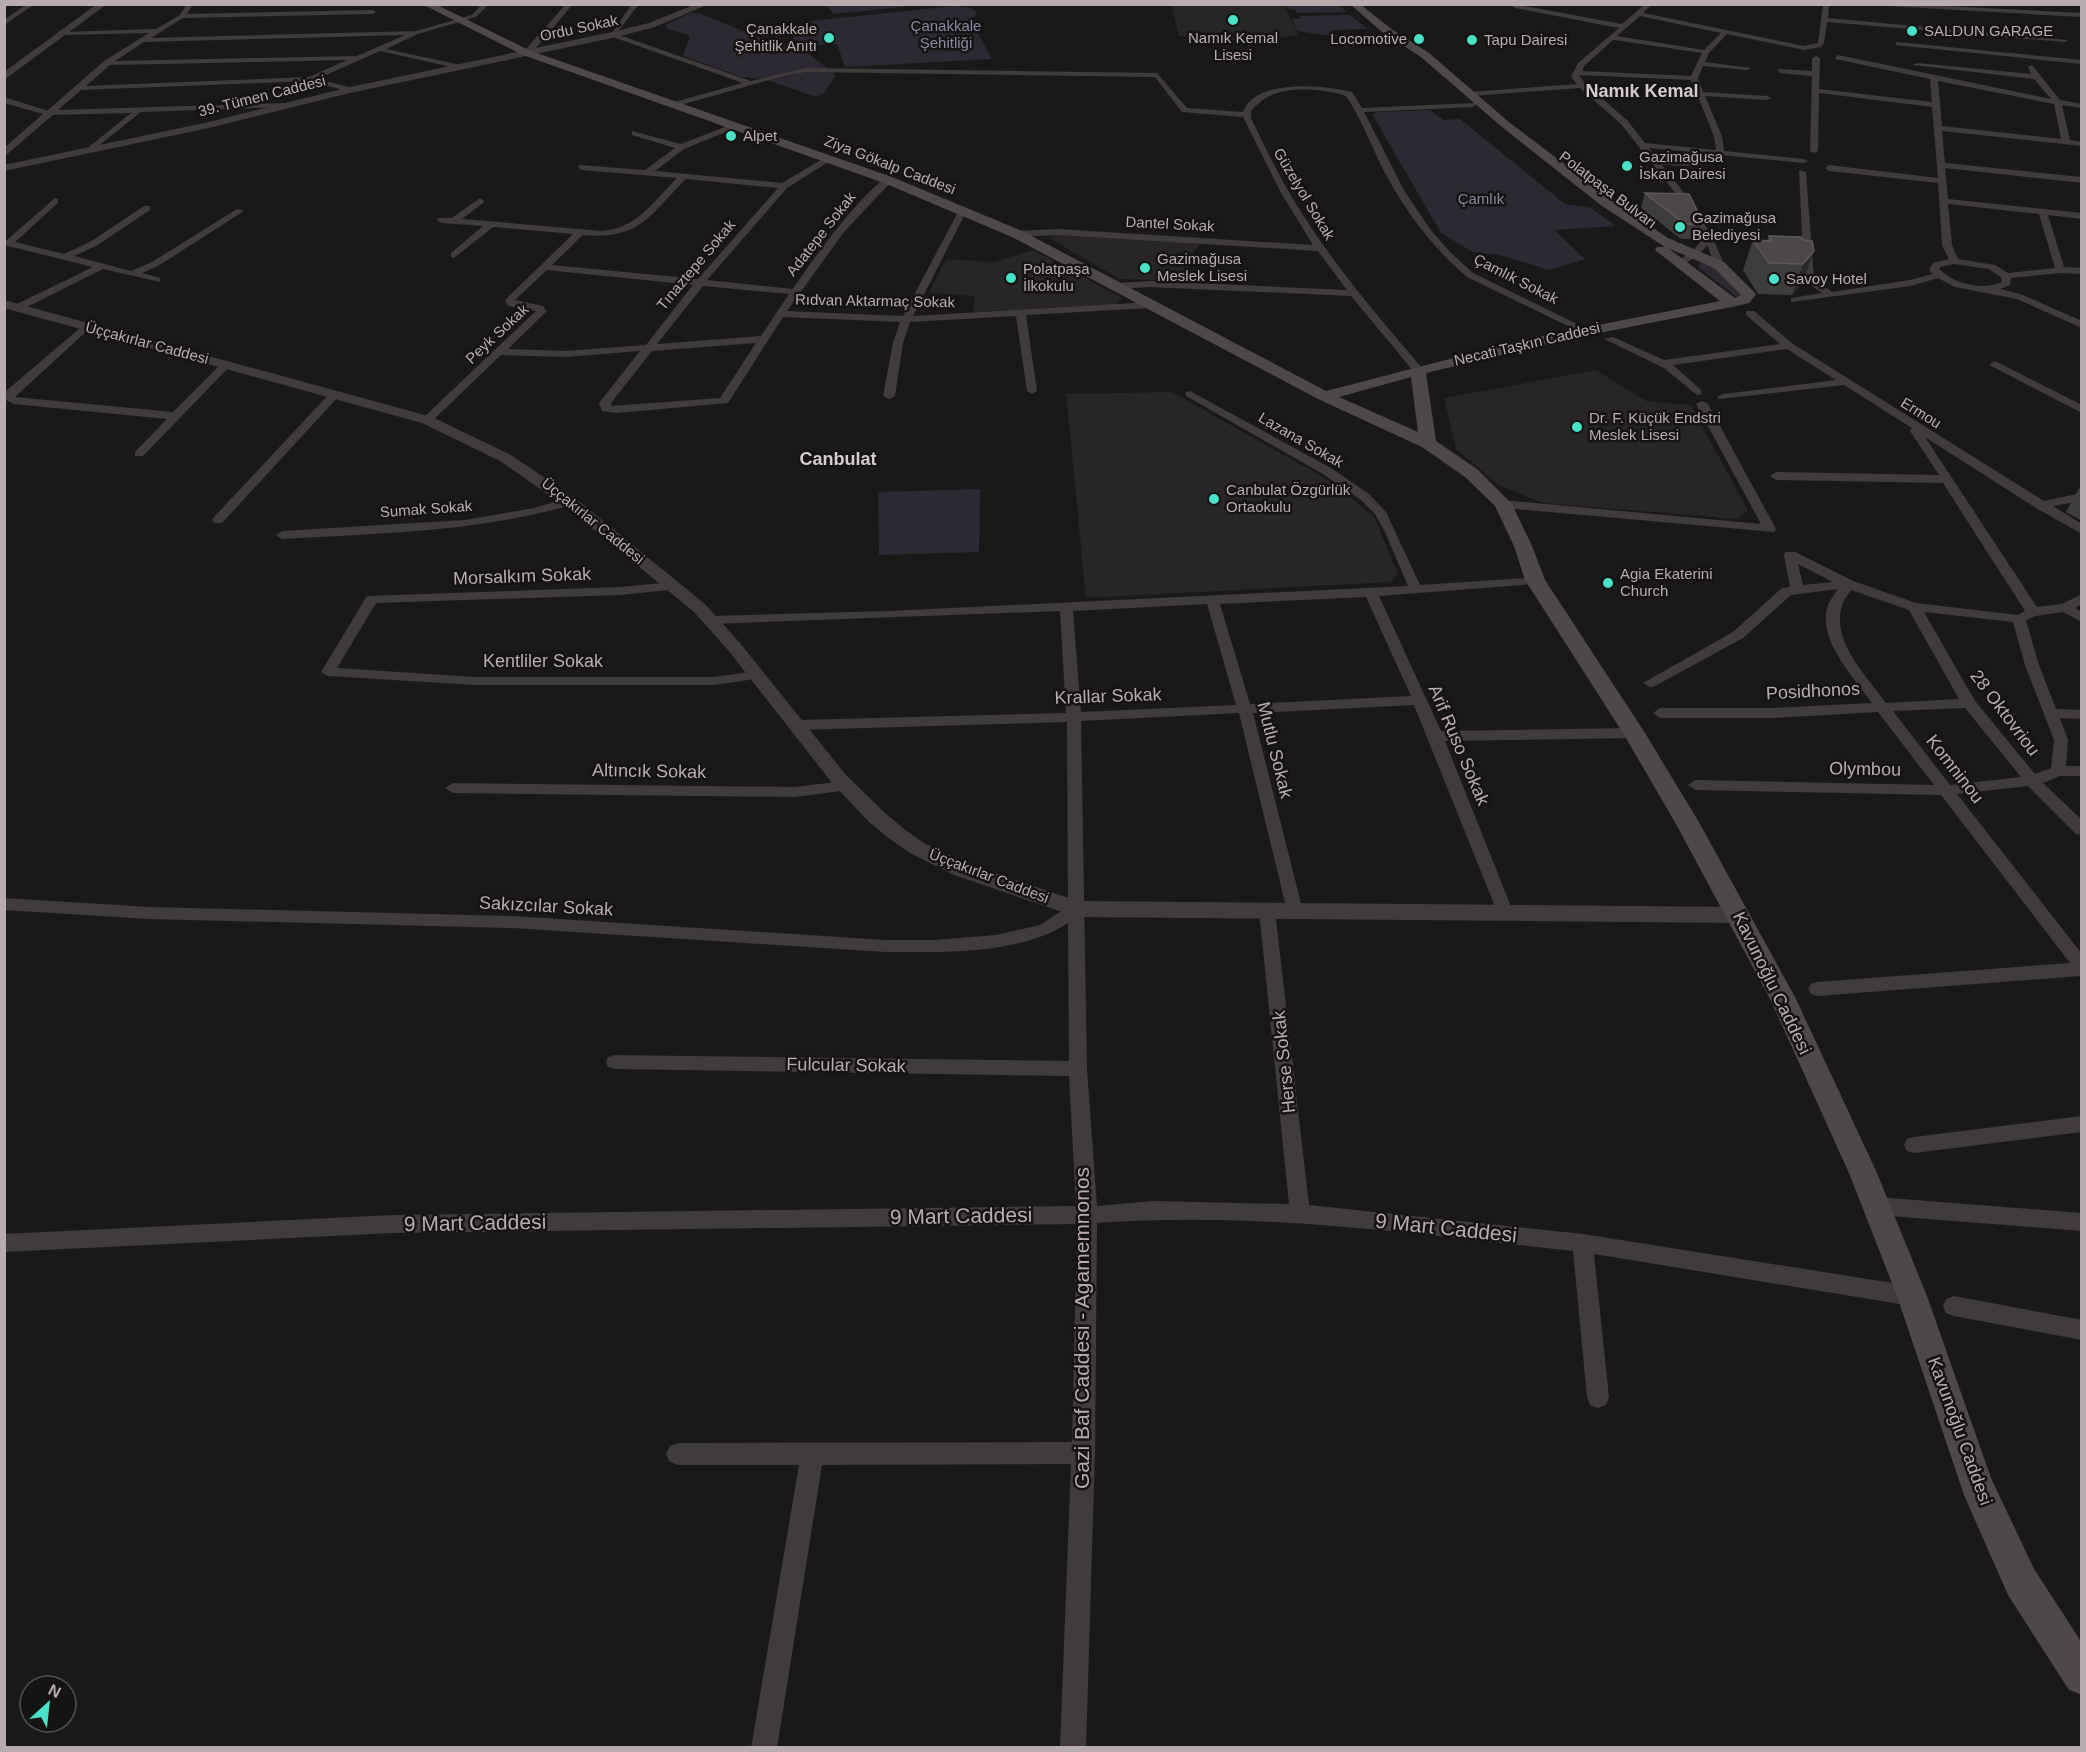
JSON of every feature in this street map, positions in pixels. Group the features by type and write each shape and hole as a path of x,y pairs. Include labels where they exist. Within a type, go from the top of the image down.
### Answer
{"main road":[{"name":"Ziya Gökalp Caddesi","path":"426,4 527,53 677,104 888,180 963,210 1017,234 1119,286 1149,305 1324,396"},
{"name":"Polatpaşa Bulvarı","path":"1345,4 1382,30 1425,55 1471,99 1597,204 1732,303"},
{"name":"Polatpaşa Bulvarı","path":"1354,4 1382,30"},
{"name":"Polatpaşa Bulvarı","path":"1471,99 1607,203 1672,245 1703,246"},
{"path":"1703,246 1749,296 1732,303"},
{"name":"Necati Taşkın Caddesi","path":"1324,396 1418,370 1584,330 1650,316 1732,303"},
{"path":"1418,370 1428,443"},
{"name":"Kavunoğlu Caddesi","path":"1324,396 1428,443 1471,473 1503,504 1523,546 1535,580 1634,733 1739,915 1783,999 1876,1206 1912,1296 1976,1483 2021,1582 2082,1677"}],"street":[{"path":"4,23 32,4"},
{"path":"4,77 104,4"},
{"path":"4,154 107,63 182,16 190,4"},
{"path":"260,14 270,4"},
{"path":"310,79 416,33 474,16 486,4"},
{"path":"527,53 570,4"},
{"path":"636,4 612,35 750,83"},
{"name":"Ordu Sokak","path":"527,53 652,25 705,4"},
{"path":"1649,4 1641,14 1581,65 1576,73 1577,82 1624,122 1691,207 1703,246 1719,265"},
{"path":"1641,14 1813,48 1821,43 1826,4"},
{"path":"1854,4 2082,15"},
{"path":"1515,6 1626,27"},
{"path":"182,16 376,10 364,20"},
{"path":"1825,20 2065,40"},
{"path":"347,36 356,28"},
{"path":"63,33 158,31"},
{"path":"1694,78 1706,52 1726,31"},
{"path":"144,40 416,33"},
{"path":"1614,38 1706,52"},
{"path":"1897,54 1897,43 2082,62"},
{"path":"380,49 458,67"},
{"name":"39. Tümen Caddesi","path":"4,168 209,125 350,90 527,53"},
{"path":"2029,56 2036,77 2058,103 2066,142"},
{"path":"1838,57 1897,66 2036,77"},
{"path":"107,63 358,58"},
{"path":"1814,151 1816,58"},
{"path":"201,69 209,61"},
{"path":"1702,64 1747,68"},
{"path":"1897,66 1934,78 2082,106"},
{"path":"677,104 786,73 828,69 1157,75 1185,110 1247,116"},
{"path":"1780,70 1817,74"},
{"path":"1576,73 1694,78"},
{"path":"185,84 193,76"},
{"path":"1694,78 1718,136 1720,152"},
{"path":"1934,78 1947,245 1954,261"},
{"path":"80,88 310,79 350,90"},
{"path":"1360,110 1582,86"},
{"name":"Çamlık Sokak","path":"1247,116 1247,110 1255,102 1265,95 1281,90 1328,89 1348,94 1360,110 1392,178 1418,220 1456,264 1470,275 1584,330"},
{"path":"1817,91 1935,105"},
{"path":"1702,94 1767,98"},
{"path":"4,100 50,113 285,105"},
{"path":"93,148 139,110"},
{"name":"Güzelyol Sokak","path":"1247,116 1278,180 1320,248 1353,292 1418,370"},
{"path":"647,173 681,147 735,125"},
{"path":"1937,128 2082,144"},
{"path":"635,133 681,147"},
{"path":"1643,146 1804,161"},
{"path":"1655,162 1704,163 1720,152"},
{"name":"Tınaztepe Sokak","path":"606,409 605,404 646,350 783,186 829,159"},
{"path":"1942,165 2082,180"},
{"path":"582,167 783,186"},
{"path":"1829,168 1941,181"},
{"path":"1802,172 1809,280 1831,294"},
{"path":"441,220 602,234 626,230 634,226 684,176"},
{"name":"Adatepe Sokak","path":"606,409 724,401 794,292 857,209 888,180"},
{"path":"7,243 55,201"},
{"path":"454,221 480,201"},
{"path":"1945,201 2082,216"},
{"path":"67,256 93,244 147,208"},
{"path":"889,396 898,343 906,319 963,210"},
{"path":"132,274 155,264 240,211"},
{"path":"2043,213 2060,270"},
{"path":"454,255 491,224"},
{"name":"Peyk Sokak","path":"427,420 542,311 539,308 512,304 510,300 581,232"},
{"name":"Dantel Sokak","path":"1017,234 1058,232 1320,248"},
{"path":"7,243 67,256 156,280"},
{"path":"1680,263 1703,246"},
{"path":"2020,297 1992,267 1954,261 1936,265 1934,270 1956,284 2020,297 2082,325"},
{"path":"12,306 102,266"},
{"path":"545,267 794,292"},
{"path":"1981,288 2060,270 2082,271"},
{"path":"1795,300 1911,283 1939,275"},
{"path":"1119,286 1150,284 1353,292"},
{"name":"Rıdvan Aktarmaç Sokak","path":"780,314 906,319 1149,305"},
{"name":"Üççakırlar Caddesi","path":"12,306 427,420 492,448 523,466 571,501 674,586 711,620 798,725 843,786 897,834 923,852 952,865 1077,909 1739,915"},
{"name":"Ermou","path":"1750,313 1789,346 1912,426 2082,530"},
{"path":"1022,314 1032,391"},
{"path":"86,326 10,393 9,398 14,401 91,410 176,416"},
{"path":"500,352 565,354 646,350 765,339"},
{"path":"1609,339 1663,363 1686,378 1697,392"},
{"path":"1663,363 1789,346"},
{"path":"139,454 227,364"},
{"path":"1995,364 2082,410"},
{"path":"1724,397 1845,382"},
{"path":"218,520 335,394"},
{"name":"Lazana Sokak","path":"1190,394 1327,471 1365,497 1380,512 1391,532 1416,590"},
{"path":"1503,504 1770,529 1702,404"},
{"path":"1912,426 1947,479 2026,615 2032,665 2061,740 2058,771 2082,771"},
{"path":"1776,476 1947,479"},
{"path":"2040,505 2082,497"},
{"name":"Sumak Sokak","path":"282,535 497,520 535,513 571,501"},
{"path":"1797,589 1790,555 1848,584 1914,608 2026,615 2065,608 2082,598"},
{"path":"711,620 889,615 1371,593 1535,580"},
{"path":"1650,682 1738,635 1787,591 1848,584"},
{"name":"Komninou","path":"1848,584 1835,605 1833,623 1836,641 1882,707 2082,968"},
{"name":"Morsalkım Sokak","path":"328,672 372,599 620,591 674,586"},
{"name":"Arif Ruso Sokak","path":"1371,593 1436,736 1506,914"},
{"name":"Mutlu Sokak","path":"1212,599 1245,710 1295,911"},
{"name":"Gazi Baf Caddesi - Agamemnonos","path":"1065,607 1074,717 1078,1069 1087,1215 1083,1453 1073,1748"},
{"name":"28 Oktovriou","path":"1914,608 1969,702 2032,781 2082,830"},
{"path":"2065,608 2082,618"},
{"name":"Kentliler Sokak","path":"328,672 475,681 714,681 757,675"},
{"name":"Krallar Sokak","path":"798,725 1074,717 1420,700"},
{"name":"Posidhonos","path":"1660,713 1774,713 1969,702"},
{"path":"2051,713 2082,715"},
{"path":"1436,736 1634,733"},
{"name":"Olymbou","path":"1696,785 1947,790 2032,781 2058,771"},
{"name":"Altıncık Sokak","path":"453,788 795,792 843,786"},
{"name":"Sakızcılar Sokak","path":"4,904 150,913 513,922 886,946 935,946 996,941 1045,930 1077,909"},
{"name":"Herse Sokak","path":"1268,911 1300,1213"},
{"path":"1817,989 2082,968"},
{"name":"Fulcular Sokak","path":"615,1062 1078,1069"},
{"path":"1914,1144 2082,1124"},
{"path":"1876,1206 2082,1222"},
{"name":"9 Mart Caddesi","path":"4,1243 393,1224 1087,1215 1153,1210 1300,1213 1583,1243 1912,1296"},
{"path":"1583,1243 1598,1397"},
{"path":"1954,1306 2082,1330"},
{"path":"678,1454 1083,1453"},
{"path":"764,1748 812,1454"}],"shaded area":[{"name":"Namık Kemal Lisesi","path":"1171,5 1284,5 1298,35 1257,41 1179,36"},
{"name":"Gazimağusa Meslek Lisesi","path":"1059,234 1201,243 1190,257 1187,281 1120,279 1049,238"},
{"name":"Polatpaşa İlkokulu","path":"1033,250 1122,298 1116,305 973,312 975,296 929,293 946,259 994,262"},
{"name":"Dr. F. Küçük Endstri Meslek Lisesi","path":"1596,370 1646,401 1691,405 1748,511 1737,519 1543,503 1500,486 1456,449 1444,398"},
{"name":"Canbulat Özgürlük Ortaokulu","path":"1172,392 1330,481 1374,517 1398,574 1390,582 1086,598 1066,394"}],"green space":[{"path":"825,5 919,5 834,14"},
{"path":"1286,5 1338,5 1347,12 1298,13 1288,9"},
{"name":"Çanakkale Şehitliği","path":"954,6 971,8 977,13 971,21 992,59 845,67 837,44 795,46 792,33 814,32 811,21"},
{"path":"690,13 699,13 762,39 805,51 836,75 824,93 816,97 764,79 742,77 683,56 690,36 666,28 666,25"},
{"path":"1350,15 1368,29 1331,30 1338,37 1297,31 1292,19 1301,19 1299,16"},
{"name":"Çamlık","path":"1430,110 1443,120 1460,119 1565,204 1591,208 1616,226 1554,230 1585,259 1549,270 1500,255 1473,252 1441,233 1372,114"},
{"path":"1699,263 1711,263 1744,297 1738,298 1699,268"},
{"path":"980,489 979,552 879,555 878,492"}],"building":[{"path":"1645,193 1689,194 1704,224 1685,224"},
{"path":"1769,236 1801,237 1803,240 1812,241 1814,251 1803,264 1769,263 1753,240 1772,241"}],"place":[{"name":"Namık Kemal Lisesi","path":"1233,20"},
{"name":"SALDUN GARAGE","path":"1912,31"},
{"name":"Çanakkale Şehitlik Anıtı","path":"829,38"},
{"name":"Locomotive","path":"1419,39"},
{"name":"Tapu Dairesi","path":"1472,40"},
{"name":"Alpet","path":"731,136"},
{"name":"Gazimağusa İskan Dairesi","path":"1627,166"},
{"name":"Gazimağusa Belediyesi","path":"1680,227"},
{"name":"Gazimağusa Meslek Lisesi","path":"1145,268"},
{"name":"Polatpaşa İlkokulu","path":"1011,278"},
{"name":"Savoy Hotel","path":"1774,279"},
{"name":"Dr. F. Küçük Endstri Meslek Lisesi","path":"1577,427"},
{"name":"Canbulat Özgürlük Ortaokulu","path":"1214,499"},
{"name":"Agia Ekaterini Church","path":"1608,583"}],"district":[{"name":"Namık Kemal","path":"1642,91"},
{"name":"Canbulat","path":"838,459"}]}
